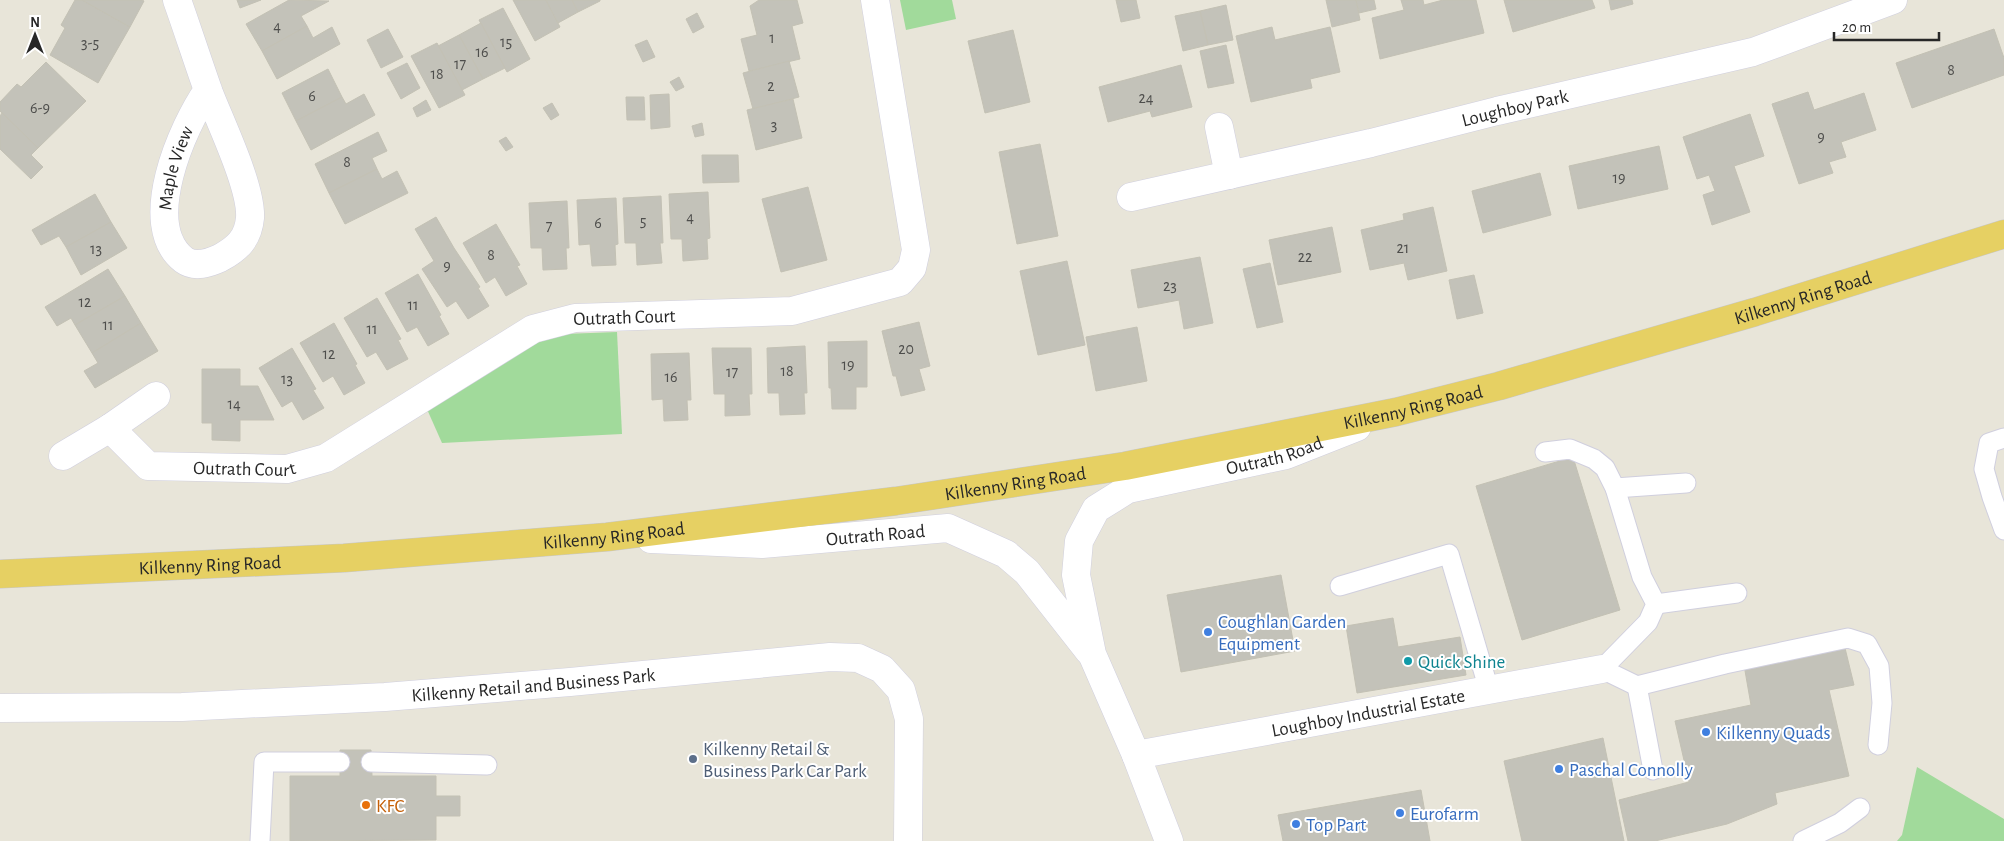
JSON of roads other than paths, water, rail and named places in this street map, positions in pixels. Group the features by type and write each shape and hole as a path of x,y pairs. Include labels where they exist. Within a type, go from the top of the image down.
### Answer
{"highway":[{"name":"Kilkenny Ring Road","path":"0,574 344,558 607,537 896,501 1124,466 1396,412 1500,386 1755,312 2004,234"}],"street":[{"name":"Maple View","path":"177,0 208,90 246,188 250,218 244,241 235,251 207,264 188,263 176,254 168,234 164,204 171,166 194,110 208,90"},
{"name":"Outrath Court","path":"110,428 148,466 287,469 326,458 533,329 575,318 792,311 900,282 912,268 916,250 875,0"},
{"name":"Loughboy Park","path":"1131,197 1753,52 1893,0"},
{"path":"1219,128 1229,175"},
{"path":"63,456 110,428 156,396"},
{"name":"Outrath Road","path":"1169,841 1136,755 1092,654 1076,575 1079,541 1096,509 1128,489 1286,455 1396,412"},
{"name":"Outrath Road","path":"607,537 762,544 948,528 1006,554 1027,572 1092,654"},
{"name":"Kilkenny Retail and Business Park","path":"0,708 182,707 385,697 570,682 830,656 858,658 882,669 901,690 909,719 908,841"},
{"name":"Loughboy Industrial Estate","path":"1136,755 1602,669"}],"lane":[{"path":"2004,438 1989,443 1984,469 2004,530"},
{"path":"1545,452 1570,449 1594,459 1605,468 1615,488 1642,578 1656,604"},
{"path":"1615,488 1686,483"},
{"path":"1340,586 1449,554 1489,690"},
{"path":"1656,604 1737,593"},
{"path":"1656,604 1648,622 1602,669 1637,686 1725,664 1848,638 1867,644 1879,666 1882,703 1878,745"},
{"path":"1637,686 1653,770"},
{"path":"260,841 264,762 340,762"},
{"path":"371,762 487,765"},
{"path":"1803,841 1840,823 1860,808"}],"place":[{"name":"Coughlan Garden Equipment","path":"1208,632"},
{"name":"Quick Shine","path":"1408,661"},
{"name":"Kilkenny Quads","path":"1706,732"},
{"name":"Kilkenny Retail & Business Park Car Park","path":"693,759"},
{"name":"Paschal Connolly","path":"1559,769"},
{"name":"KFC","path":"366,805"},
{"name":"Eurofarm","path":"1400,813"},
{"name":"Top Part","path":"1296,824"}]}
